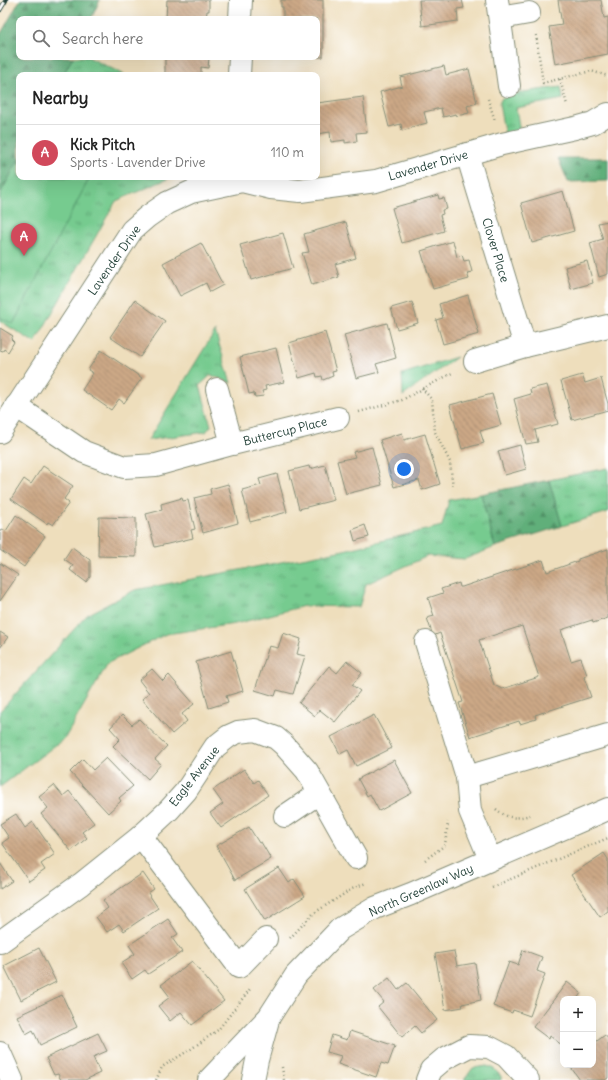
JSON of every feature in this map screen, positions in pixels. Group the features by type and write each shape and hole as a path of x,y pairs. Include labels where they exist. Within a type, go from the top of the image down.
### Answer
{"street":[{"path":"240,16 241,0"},
{"path":"509,86 499,9 529,13"},
{"path":"239,72 240,60"},
{"name":"Lavender Drive","path":"245,180 271,188 300,191 376,180 502,144 603,120"},
{"name":"Clover Place","path":"467,154 525,346"},
{"name":"Lavender Drive","path":"0,432 132,230 147,217 167,204 191,192 238,180"},
{"path":"475,361 525,346 608,326"},
{"name":"Buttercup Place","path":"216,389 232,444"},
{"name":"Buttercup Place","path":"16,406 84,452 124,467 156,465 232,444 338,418"},
{"path":"426,642 467,777 470,811 490,859"},
{"name":"Eagle Avenue","path":"0,942 81,884 141,836 169,810 186,790 215,747 229,736 238,732 255,730 276,738 307,771 356,858"},
{"path":"467,777 608,735"},
{"path":"285,816 319,793"},
{"name":"North Greenlaw Way","path":"209,1080 269,1017 296,975 340,929 375,908 608,809"},
{"path":"141,836 239,967 266,939"},
{"name":"North Greenlaw Way","path":"253,1080 269,1017"},
{"path":"427,1080 432,1070 444,1059 469,1046 489,1047 506,1056 528,1080"},
{"path":"0,1054 12,1080"}],"path":[{"path":"529,13 533,17 543,83 591,71 608,76"},
{"path":"560,79 568,108"},
{"path":"502,144 486,95 509,86"},
{"path":"338,418 402,400 475,361"},
{"path":"422,388 432,400 435,432 450,462 452,487"},
{"path":"487,890 608,838"},
{"path":"282,1063 284,1080"}],"green space":[{"path":"20,0 100,0 92,16 16,16 16,60 71,60 65,72 16,72 16,165 0,195 0,35"},
{"path":"71,60 94,60 119,72 65,72"},
{"path":"561,87 563,99 516,108 520,132 505,136 499,104 502,98 523,92"},
{"path":"558,158 608,158 608,181 568,182"},
{"path":"16,165 16,180 165,180 116,201 35,343 0,321 0,195"},
{"path":"16,165 16,180 88,180 13,324 0,317 0,195"},
{"path":"215,331 231,383 211,375 200,385 211,426 206,432 148,440"},
{"path":"457,357 403,396 402,374"},
{"path":"608,468 608,512 562,526 549,480"},
{"path":"549,480 562,526 495,547 481,494"},
{"path":"481,494 495,547 465,559 428,556 366,584 359,607 304,606 235,624 166,634 108,663 65,738 0,787 0,711 87,615 135,590 344,550 442,526 449,500"},
{"path":"487,1066 494,1069 501,1076 501,1080 464,1080 473,1068"}],"building":[{"path":"167,0 209,0 209,11 207,11 206,16 166,16"},
{"path":"281,0 323,0 323,57 320,57 320,16 283,16 283,7 281,7"},
{"path":"419,0 462,0 464,8 457,9 458,21 422,26"},
{"path":"558,0 601,0 604,18 608,17 608,54 555,64 549,27 562,25"},
{"path":"165,60 209,60 208,68 201,67 201,72 165,72"},
{"path":"444,66 446,75 469,69 477,103 467,106 469,113 443,117 441,108 424,112 427,123 402,131 401,124 389,127 380,92 402,86 400,77"},
{"path":"363,97 367,132 356,133 357,141 345,143 345,140 331,142 330,132 320,134 320,103"},
{"path":"563,191 574,231 532,243 521,203"},
{"path":"438,195 439,199 444,198 447,209 442,210 443,214 440,215 444,231 402,243 392,208"},
{"path":"608,221 608,274 599,277 590,243 603,239 598,223"},
{"path":"346,222 356,258 335,264 339,277 312,285 302,253 309,252 304,234"},
{"path":"283,233 293,268 251,280 240,245"},
{"path":"453,241 457,257 462,255 464,261 469,260 472,272 467,273 469,279 433,289 421,251"},
{"path":"201,243 223,285 210,292 206,283 180,296 163,263"},
{"path":"587,261 593,283 571,289 565,267"},
{"path":"468,295 479,334 443,344 436,320 443,318 439,304"},
{"path":"135,300 165,321 140,357 110,337"},
{"path":"412,302 418,323 397,329 391,308"},
{"path":"387,323 396,358 376,364 379,372 356,378 344,335"},
{"path":"0,328 13,336 11,339 14,342 8,352 4,349 3,351 0,350"},
{"path":"325,332 336,371 332,372 333,376 323,380 322,376 317,377 316,373 299,378 289,343"},
{"path":"276,348 284,382 265,386 266,390 262,391 264,396 255,397 254,393 249,394 240,357"},
{"path":"101,350 142,378 124,403 119,399 111,410 82,390 93,373 88,370"},
{"path":"582,375 585,383 601,378 608,404 608,410 572,420 561,381"},
{"path":"547,385 558,424 535,430 538,442 526,444 514,399 531,394 530,389"},
{"path":"492,394 501,425 480,431 484,443 462,449 450,405"},
{"path":"402,433 404,440 425,434 440,484 422,490 419,480 394,487 380,440"},
{"path":"520,445 526,469 505,475 498,451"},
{"path":"372,447 382,485 346,494 337,461 355,457 353,452"},
{"path":"325,465 334,500 299,509 289,471 309,466 310,469"},
{"path":"43,466 73,486 64,499 69,503 53,525 48,522 47,524 11,499 24,479 31,484"},
{"path":"277,474 287,512 250,522 242,490 261,485 259,479"},
{"path":"228,484 238,523 203,533 194,498 211,494 210,489"},
{"path":"182,498 183,501 188,500 195,529 191,530 193,538 155,547 146,514 162,510 161,504"},
{"path":"16,515 45,536 24,567 0,550 0,530 2,529 6,531"},
{"path":"99,517 136,518 136,557 98,556"},
{"path":"365,525 369,537 355,541 352,530"},
{"path":"72,547 90,560 90,577 86,582 70,570 73,565 64,559"},
{"path":"608,549 608,618 593,623 592,620 561,630 571,661 581,658 587,675 584,677 591,697 535,715 536,719 520,724 519,721 470,737 459,703 463,702 440,633 433,636 427,618 434,616 428,598 443,593 441,589 459,583 460,587 462,587 543,560 547,572 578,561 578,559","holes":["522,626 539,677 502,689 494,685 479,640"]},
{"path":"0,563 18,575 0,601"},
{"path":"0,632 8,637 0,648"},
{"path":"283,633 301,639 297,654 305,656 293,694 277,690 275,696 255,690 269,646 278,648"},
{"path":"231,651 243,691 226,696 228,702 209,708 196,662"},
{"path":"347,661 362,673 352,685 360,691 335,722 320,710 315,716 299,703 329,666 337,673"},
{"path":"152,669 163,681 169,675 194,704 182,714 187,721 172,734 142,699 149,693 139,680"},
{"path":"122,715 132,725 139,719 167,746 155,759 161,764 148,779 113,746 120,739 110,728"},
{"path":"374,715 392,748 356,766 348,750 340,754 331,737"},
{"path":"106,758 133,786 119,798 121,801 108,813 70,772 83,759 93,770"},
{"path":"394,760 412,793 379,811 370,794 367,796 358,779"},
{"path":"244,769 254,783 258,780 268,795 221,828 210,813 223,804 213,790"},
{"path":"54,785 63,796 69,791 94,823 82,832 87,838 71,851 41,814 48,808 39,797"},
{"path":"16,814 25,828 33,822 55,854 41,864 45,870 29,881 2,843 9,838 0,824"},
{"path":"249,827 259,843 261,842 271,859 235,880 216,846"},
{"path":"604,853 608,859 608,911 600,917 571,875"},
{"path":"0,863 12,881 0,889"},
{"path":"279,868 289,883 294,879 305,896 265,921 245,889"},
{"path":"143,873 154,889 148,893 158,908 124,931 119,924 107,932 96,917 108,908 103,900"},
{"path":"168,919 178,934 172,938 182,952 148,974 145,970 132,979 121,963 135,954 129,945"},
{"path":"39,948 56,982 21,1000 4,966"},
{"path":"523,950 542,957 537,971 545,974 530,1016 513,1010 512,1013 493,1006 509,962 518,965"},
{"path":"454,951 457,966 475,963 481,1000 462,1004 463,1007 445,1010 435,954"},
{"path":"192,961 224,1001 192,1025 181,1012 170,1021 158,1006 170,997 161,985"},
{"path":"389,978 398,990 407,983 437,1020 421,1033 415,1026 402,1037 378,1007 384,1002 374,990"},
{"path":"567,982 581,993 579,996 560,996 560,1044 550,1036 549,1039 533,1027"},
{"path":"62,995 77,1027 40,1045 33,1030 26,1034 17,1016"},
{"path":"350,1031 395,1046 388,1065 381,1063 376,1077 338,1064 341,1056 327,1052 332,1035 347,1040"},
{"path":"98,1033 107,1051 93,1057 100,1073 85,1080 61,1080 58,1074 54,1075 46,1058"},
{"path":"605,1035 608,1039 608,1078 605,1080 580,1080 571,1068 596,1068 596,1042"}],"railway":[{"path":"0,10 6,0"}],"place":[{"name":"Kick Pitch","path":"24,256"}]}
